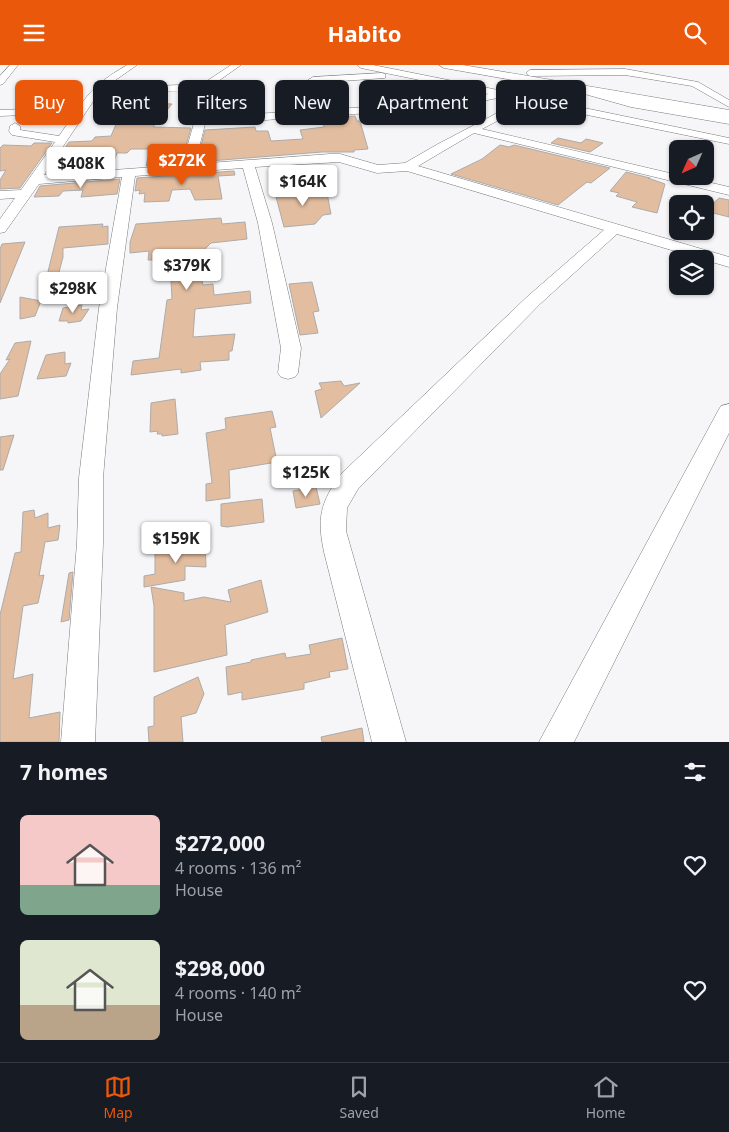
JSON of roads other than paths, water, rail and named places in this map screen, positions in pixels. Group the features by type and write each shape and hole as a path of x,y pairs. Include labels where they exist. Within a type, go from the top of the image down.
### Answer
{"main road":[{"path":"444,65 529,80"},
{"path":"483,65 729,108"},
{"path":"586,90 617,100 729,120"},
{"path":"586,90 729,115"}],"street":[{"path":"1,80 14,65"},
{"path":"107,80 133,65"},
{"path":"213,80 237,65"},
{"path":"361,65 496,93"},
{"path":"530,73 625,72 694,84 729,104"},
{"path":"313,80 404,74"},
{"path":"83,110 93,94"},
{"path":"265,117 359,111"},
{"path":"586,111 729,141"},
{"path":"0,113 15,112"},
{"path":"408,167 496,117"},
{"path":"15,125 14,131 16,133 62,139"},
{"path":"0,229 72,125"},
{"path":"187,170 197,125"},
{"path":"473,129 729,191"},
{"path":"35,180 340,158 377,169 408,167 450,181 729,262"},
{"path":"248,164 265,223 291,348 288,373"},
{"path":"78,742 90,543 91,478 108,308 129,174"},
{"path":"0,195 26,194"},
{"path":"388,742 337,552 332,526 333,506 349,481 534,300 614,229"},
{"path":"556,742 729,411"}]}
